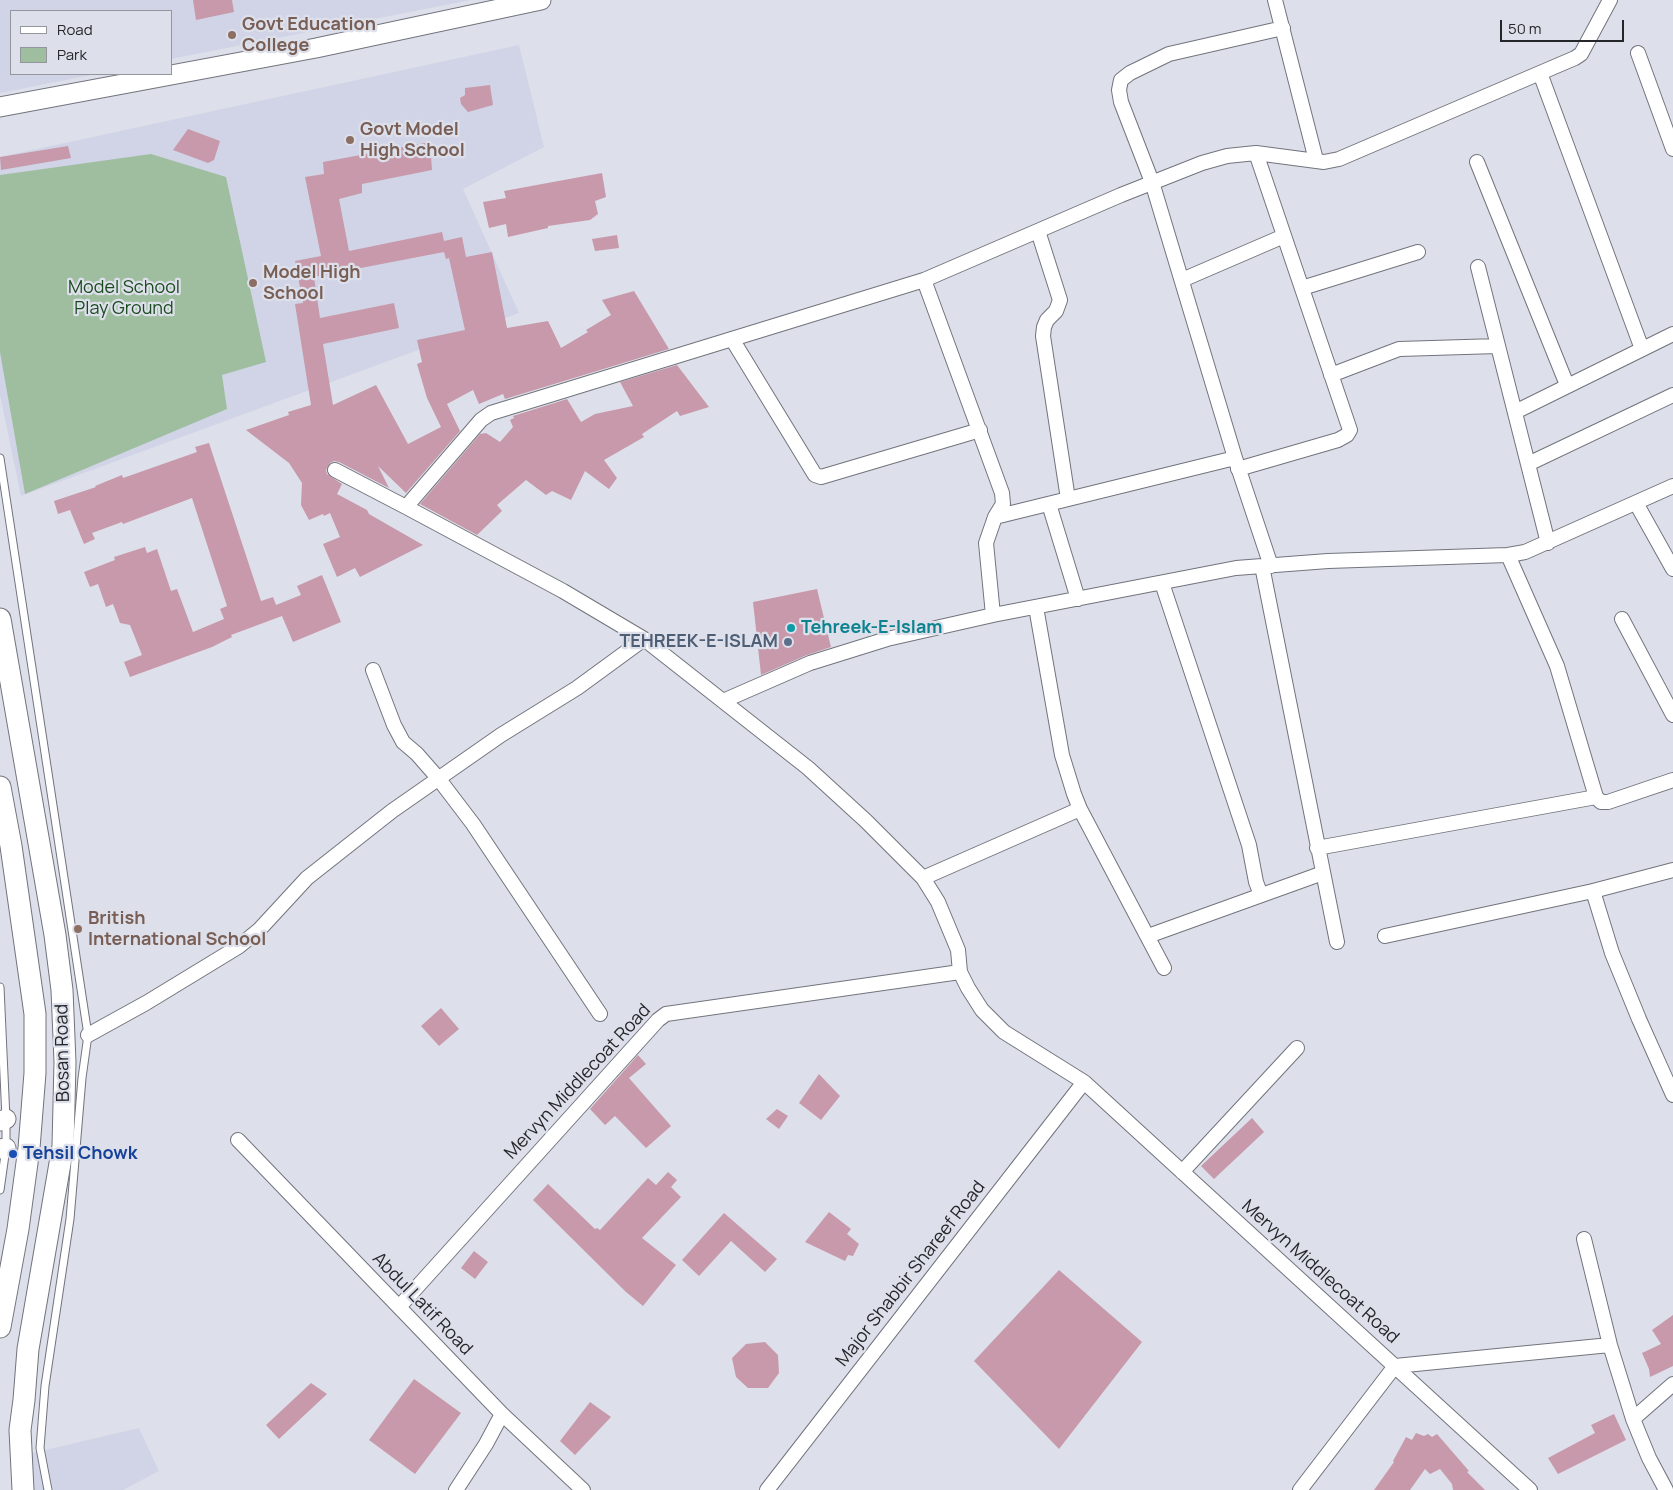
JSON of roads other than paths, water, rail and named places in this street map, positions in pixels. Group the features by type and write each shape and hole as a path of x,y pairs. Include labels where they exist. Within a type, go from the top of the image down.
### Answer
{"main road":[{"name":"Bosan Road","path":"0,618 55,935 62,990 65,1062 63,1146 28,1349 20,1430 23,1490"},
{"name":"Bosan Road","path":"0,787 11,846 35,1014 35,1073 29,1148 19,1220 0,1327"}],"street":[{"path":"172,74 316,48 534,0"},
{"path":"1275,0 1316,160"},
{"path":"406,506 481,420 491,413 924,280 1152,182 1202,163 1228,156 1256,153 1324,162 1339,159 1575,58 1581,54 1610,0"},
{"path":"1282,28 1169,54 1130,73 1121,80 1119,90 1121,102 1152,182 1267,566 1337,942"},
{"path":"1638,53 1673,150"},
{"path":"1540,73 1642,349"},
{"path":"0,106 169,75"},
{"path":"995,517 1068,499 1338,440 1347,436 1350,430 1256,153"},
{"path":"1476,162 1567,385"},
{"path":"1038,231 1060,300 1056,310 1047,320 1043,336 1068,499"},
{"path":"1182,280 1284,236"},
{"path":"1302,288 1418,252"},
{"path":"1478,268 1548,543"},
{"path":"924,280 1002,493 1003,504 988,532 986,543 993,615"},
{"path":"1515,412 1673,334"},
{"path":"732,339 815,475 822,477 980,430"},
{"path":"1331,375 1399,349 1498,346"},
{"path":"1528,464 1673,396"},
{"path":"335,470 406,506 563,592 644,640 808,768 866,821 923,878 938,902 958,950 960,972"},
{"path":"723,701 810,663 887,639 993,615 1236,568 1328,561 1508,555 1525,552 1673,486"},
{"path":"1636,503 1673,569"},
{"path":"1049,504 1078,599"},
{"path":"1508,555 1557,666 1596,797 1601,802 1608,802 1673,780"},
{"path":"1162,583 1243,826 1249,845 1256,882 1261,895"},
{"path":"1036,607 1062,756 1080,809 1164,968"},
{"path":"1622,619 1673,716"},
{"path":"88,1035 146,1003 238,947 260,930 307,878 392,811 438,778 577,688 644,640"},
{"path":"373,670 394,725 403,742 417,754 438,778 472,824 600,1014"},
{"path":"1318,848 1596,797"},
{"path":"923,878 1080,809"},
{"path":"1386,936 1593,890 1673,870"},
{"path":"1148,936 1323,873"},
{"path":"1593,890 1612,953 1673,1095"},
{"name":"Mervyn Middlecoat Road","path":"399,1307 658,1020 666,1014 960,972 982,1010 1004,1032 1084,1082 1530,1490"},
{"path":"1182,1172 1297,1048"},
{"name":"Major Shabbir Shareef Road","path":"767,1490 1084,1082"},
{"name":"Abdul Latif Road","path":"238,1140 502,1414 583,1490"},
{"path":"1584,1238 1610,1345 1633,1419 1648,1458 1666,1490"},
{"path":"1300,1490 1395,1366 1610,1345"},
{"path":"1633,1419 1673,1384"},
{"path":"456,1490 486,1444 502,1414"}],"lane":[{"path":"0,458 88,1035 82,1078 70,1218 45,1386 40,1448 48,1490"},
{"path":"0,987 3,1120 0,1190"}],"place":[{"name":"Govt Education College","path":"232,35"},
{"name":"Govt Model High School","path":"350,140"},
{"name":"Model High School","path":"253,283"},
{"name":"Tehreek-E-Islam","path":"791,628"},
{"name":"TEHREEK-E-ISLAM","path":"788,642"},
{"name":"British International School","path":"78,929"},
{"name":"Tehsil Chowk","path":"13,1154"}],"park label":[{"name":"Model School Play Ground","path":"124,298"}]}
